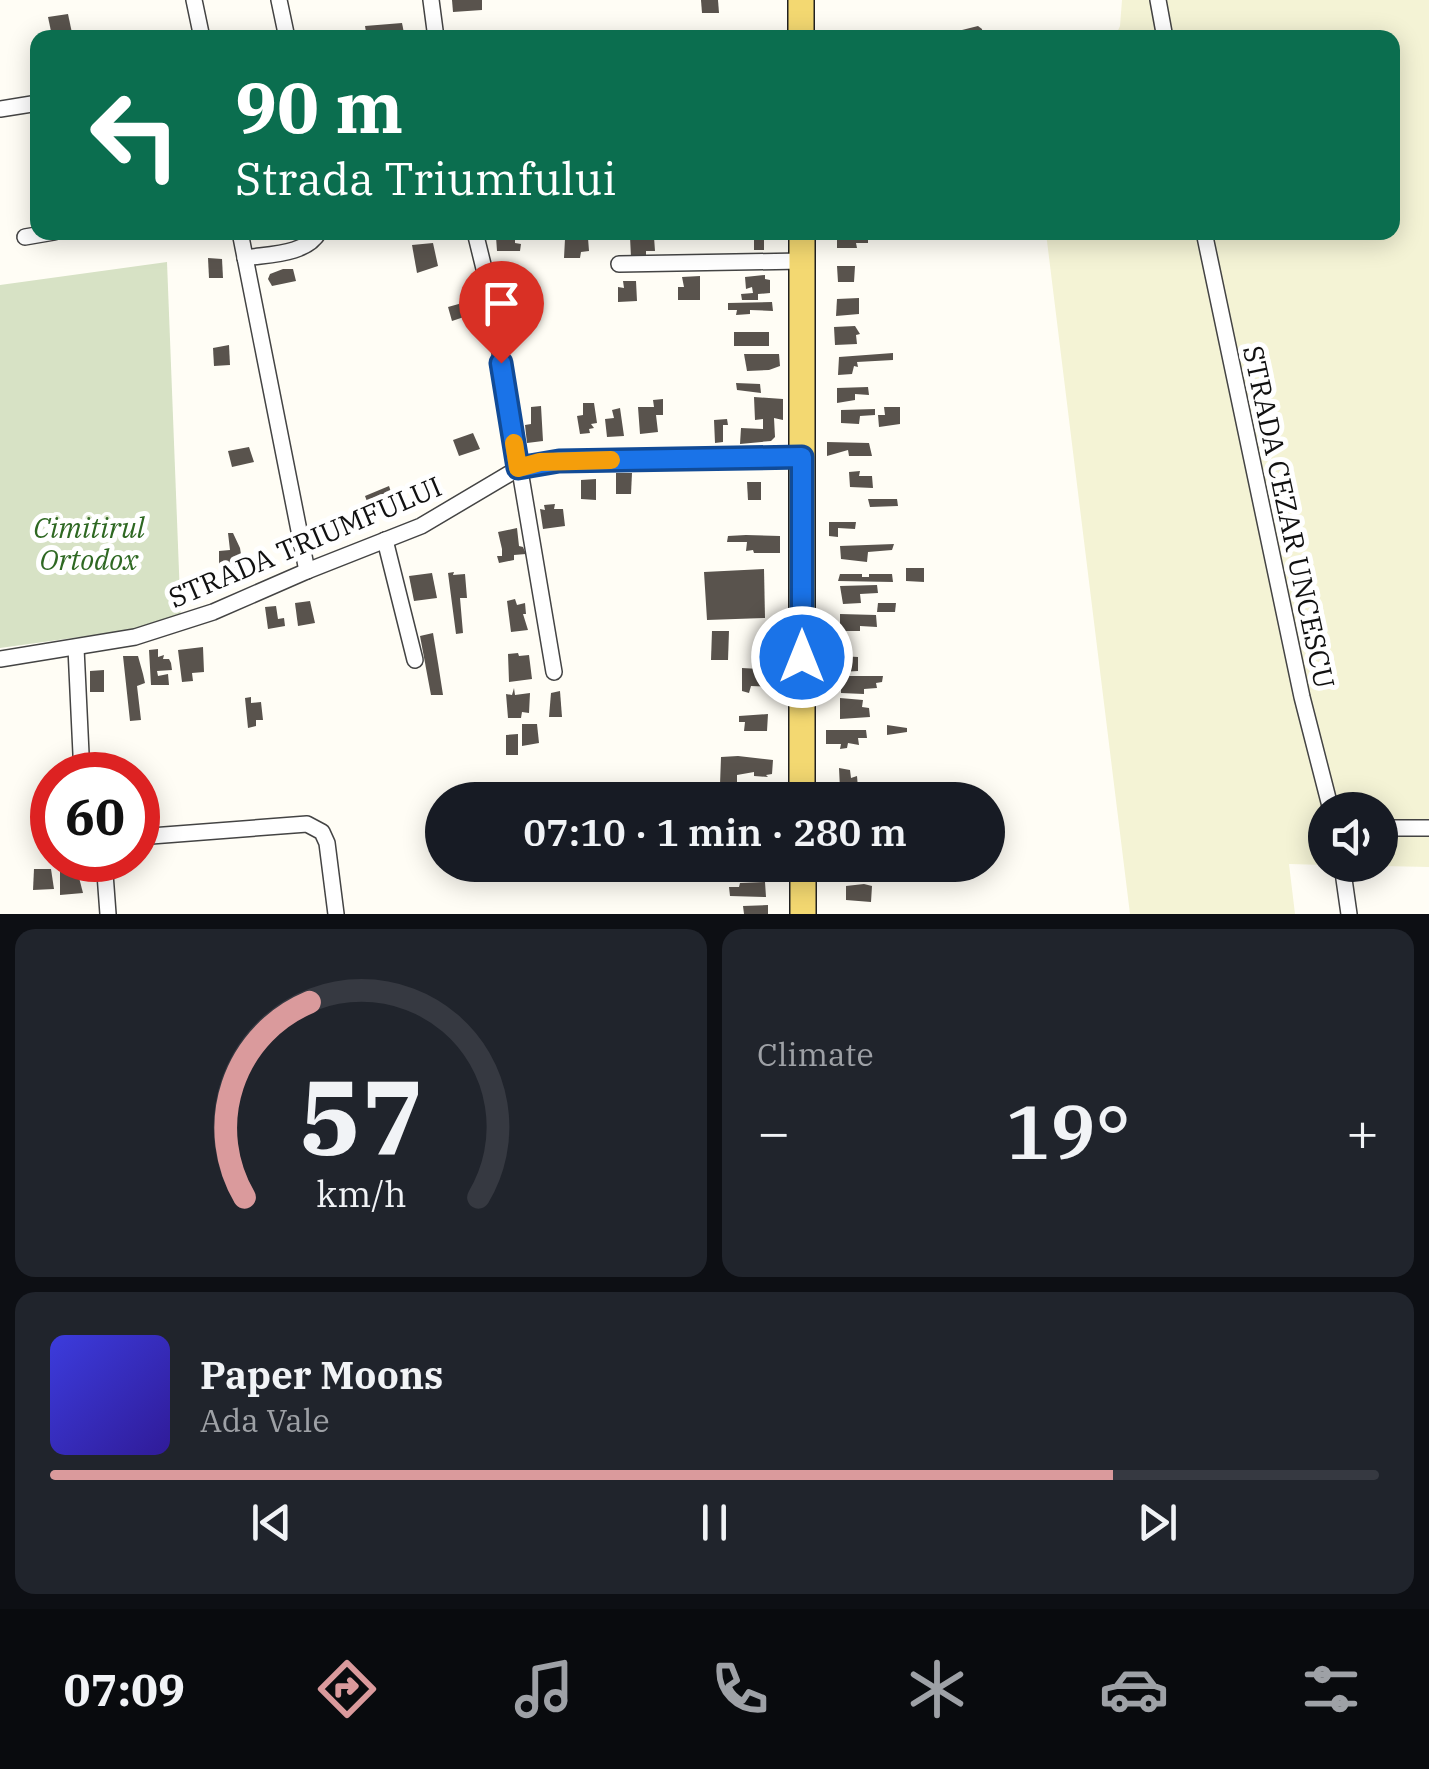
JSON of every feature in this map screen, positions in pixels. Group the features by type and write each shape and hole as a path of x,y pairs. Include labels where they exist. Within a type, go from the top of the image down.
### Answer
{"main road":[{"path":"801,0 801,30"},
{"path":"802,240 802,782"},
{"path":"802,882 803,914"}],"street":[{"path":"194,0 200,30"},
{"path":"279,0 285,30"},
{"path":"430,0 435,30"},
{"path":"1158,0 1164,30"},
{"path":"0,108 30,104"},
{"path":"24,237 30,236"},
{"path":"242,240 307,570"},
{"path":"246,258 301,248 315,240"},
{"path":"477,240 490,293 554,672"},
{"name":"STRADA CEZAR UNCESCU","path":"1206,240 1298,678 1326,792"},
{"path":"619,264 802,261"},
{"name":"STRADA TRIUMFULUI","path":"0,659 135,637 212,612 421,526 518,468 559,461 802,457"},
{"path":"385,540 415,660"},
{"path":"76,648 81,752"},
{"path":"160,835 307,824 322,832 327,843 336,914"},
{"path":"1398,828 1429,828"},
{"path":"106,882 108,914"},
{"path":"1344,882 1349,914"}],"green space":[{"path":"1122,0 1429,0 1429,867 1398,866 1398,792 1308,792 1308,865 1289,864 1295,914 1130,914 1047,240 1400,240 1400,30 1118,30"},
{"name":"Cimitirul Ortodox","path":"167,262 181,623 0,648 0,285"}],"building":[{"path":"452,0 482,0 482,10 453,12"},
{"path":"701,0 718,0 719,13 702,13"},
{"path":"68,14 71,30 51,30 48,17"},
{"path":"402,23 403,30 366,30 365,26"},
{"path":"496,240 521,244 520,251 497,251"},
{"path":"565,240 588,240 589,251 581,252 580,258 564,258"},
{"path":"630,240 654,240 655,251 646,251 646,257 631,257"},
{"path":"754,240 764,240 764,250 754,250"},
{"path":"837,240 868,240 856,243 857,248 837,248"},
{"path":"433,243 438,266 417,273 412,245"},
{"path":"208,258 222,259 223,278 209,278"},
{"path":"837,266 855,266 854,282 838,282"},
{"path":"293,269 296,281 272,286 270,274"},
{"path":"765,275 770,280 770,293 758,294 758,300 742,300 741,294 753,293 752,287 746,289 745,277"},
{"path":"700,276 700,300 678,300 678,287 684,287 682,277"},
{"path":"623,281 636,281 637,301 618,302 618,287 624,288"},
{"path":"859,298 859,314 836,316 837,299"},
{"path":"473,300 476,313 452,321 448,307"},
{"path":"772,302 773,311 750,310 750,314 736,315 737,310 728,310 728,303"},
{"path":"530,310 532,329 514,330 512,311"},
{"path":"855,326 860,334 856,335 857,344 835,345 834,327"},
{"path":"734,332 769,332 769,346 734,346"},
{"path":"229,345 230,365 214,366 213,348"},
{"path":"893,353 893,360 857,362 852,374 838,375 839,357"},
{"path":"744,354 779,354 780,366 747,371"},
{"path":"736,383 760,384 761,393 737,390"},
{"path":"868,387 869,395 855,394 855,400 837,403 837,388"},
{"path":"754,397 783,399 783,420 774,418 775,437 771,441 740,444 741,428 763,429 763,419 755,420"},
{"path":"663,399 663,415 656,415 658,432 640,434 638,407 654,407 653,400"},
{"path":"583,403 594,403 597,423 591,424 594,428 589,429 590,433 580,434 577,416 583,415"},
{"path":"541,406 543,441 527,443 525,425 531,424 531,407"},
{"path":"884,407 900,407 900,424 879,427 878,415 885,415"},
{"path":"620,408 624,436 607,437 605,419 614,418 612,410"},
{"path":"875,409 875,415 860,416 859,424 841,423 841,410"},
{"path":"727,419 723,442 715,443 714,420"},
{"path":"473,433 480,449 459,456 453,440"},
{"path":"827,442 869,443 872,456 849,456 848,450 827,456"},
{"path":"249,447 254,462 232,467 228,451"},
{"path":"860,471 859,476 872,476 873,488 850,487 849,472"},
{"path":"616,473 632,473 631,494 616,494"},
{"path":"596,479 596,500 581,499 581,480"},
{"path":"747,482 761,482 761,500 748,500"},
{"path":"389,486 396,507 373,517 365,496"},
{"path":"868,499 897,499 898,506 870,507"},
{"path":"555,504 554,509 563,509 565,526 543,529 540,509"},
{"path":"829,522 856,522 855,529 838,528 838,537 829,536"},
{"path":"517,528 519,546 526,554 499,563 497,556 502,556 502,549 498,532"},
{"path":"228,533 233,533 240,548 243,567 219,570 219,551 230,550"},
{"path":"728,536 780,536 780,553 754,553 746,551 747,542 727,542"},
{"path":"894,544 892,550 868,552 867,562 841,559 840,546"},
{"path":"906,568 924,568 924,582 906,581"},
{"path":"764,569 765,618 707,620 704,572"},
{"path":"454,572 453,575 465,574 467,598 460,598 463,633 456,634 448,573"},
{"path":"432,573 437,598 414,601 409,576"},
{"path":"840,574 892,574 893,582 838,581"},
{"path":"877,585 878,593 860,594 861,603 843,604 840,586"},
{"path":"515,599 517,605 525,603 523,614 528,630 511,632 507,601"},
{"path":"310,601 315,623 298,626 295,603"},
{"path":"878,603 896,603 895,612 877,612"},
{"path":"276,606 278,619 284,618 285,626 268,629 265,607"},
{"path":"840,614 876,615 877,627 840,631"},
{"path":"712,631 729,631 728,660 711,660"},
{"path":"433,633 443,695 431,695 420,636"},
{"path":"203,647 204,672 192,673 193,681 182,682 178,650"},
{"path":"158,649 158,657 164,655 163,659 171,663 172,670 157,671 158,676 168,674 169,685 151,685 149,650"},
{"path":"508,654 529,655 532,679 509,682"},
{"path":"123,656 138,656 145,683 137,686 141,720 130,721"},
{"path":"839,656 858,657 858,671 840,672"},
{"path":"742,668 781,670 781,687 751,686 749,693 742,691"},
{"path":"104,670 104,692 90,692 90,671"},
{"path":"841,676 883,676 882,682 876,683 877,688 864,689 864,694 841,693"},
{"path":"514,688 515,695 530,693 529,713 522,712 521,718 508,718 506,694 512,695"},
{"path":"560,691 562,717 549,717 551,693"},
{"path":"251,697 251,703 261,702 263,720 256,720 256,726 248,728 245,698"},
{"path":"840,698 863,700 862,707 869,708 870,717 840,719"},
{"path":"768,714 767,731 744,731 745,722 739,722 739,716"},
{"path":"522,724 537,724 539,743 522,746"},
{"path":"887,725 907,728 907,732 887,735"},
{"path":"826,730 866,730 867,738 858,738 859,745 848,743 847,748 840,749 841,744 826,744"},
{"path":"518,734 518,755 506,755 506,735"},
{"path":"721,757 773,760 772,774 754,776 754,772 737,775 737,782 720,782"},
{"path":"839,768 850,770 851,778 857,776 858,782 840,782"},
{"path":"33,882 53,882 54,889 33,890"},
{"path":"60,882 80,882 83,893 60,895"},
{"path":"765,882 766,897 730,896 729,887 739,887 740,883"},
{"path":"846,886 872,886 871,902 846,900"},
{"path":"768,905 768,914 744,914 743,906"}],"slow traffic":[{"path":"514,443 518,468 540,462 611,460"}],"route":[{"path":"501,363 518,468 559,461 802,457 802,657"}]}
